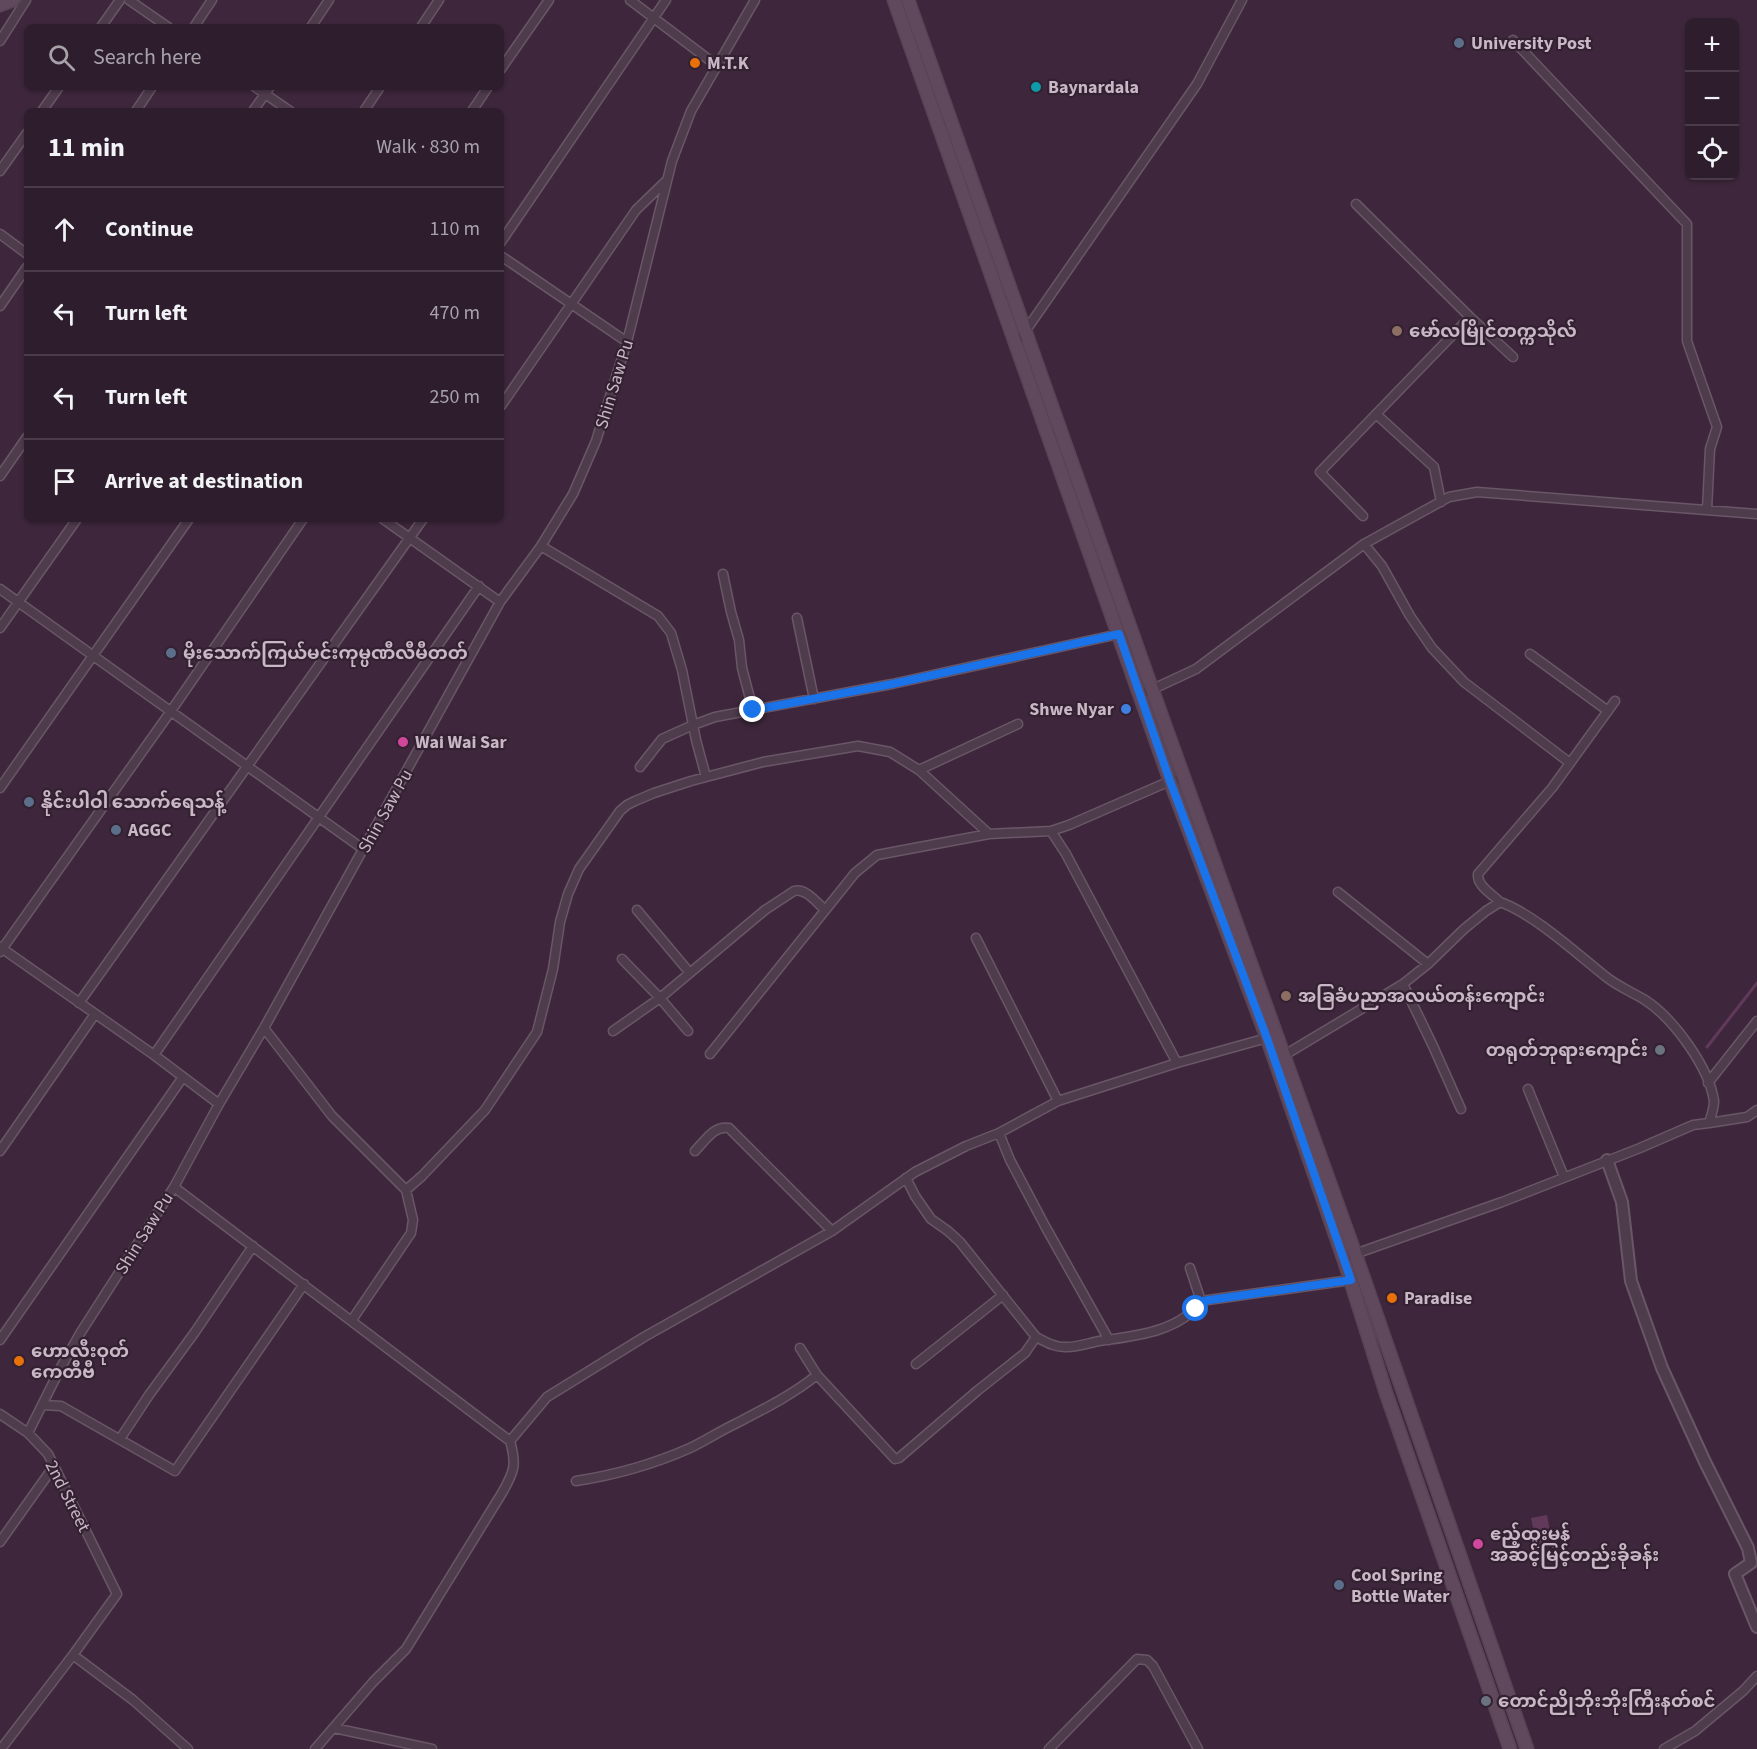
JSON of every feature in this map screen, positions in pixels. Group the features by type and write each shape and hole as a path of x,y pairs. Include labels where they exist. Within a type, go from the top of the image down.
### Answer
{"main road":[{"path":"0,5 13,0"},
{"path":"894,0 1119,634 1185,778 1283,1056 1349,1257 1351,1280 1386,1393 1510,1749"},
{"path":"908,0 1026,332 1146,692 1170,781 1349,1257 1527,1749"},
{"path":"954,174 968,168"}],"street":[{"path":"0,41 26,0"},
{"path":"103,24 120,0"},
{"path":"129,0 164,24"},
{"path":"196,24 212,0"},
{"path":"313,24 329,0"},
{"path":"423,24 439,0"},
{"path":"504,65 549,0"},
{"path":"630,0 716,65"},
{"path":"504,238 666,0"},
{"name":"Shin Saw Pu","path":"28,1434 81,1332 174,1187 500,602 541,546 573,494 596,441 627,342 672,160 691,111 754,0"},
{"path":"1015,346 1197,84 1242,0"},
{"path":"1513,40 1687,224 1687,341 1717,427 1710,448 1707,510"},
{"path":"44,108 57,90"},
{"path":"138,108 151,90"},
{"path":"255,108 267,90 287,108"},
{"path":"366,108 378,90"},
{"path":"474,108 486,90"},
{"path":"0,171 24,137"},
{"path":"504,402 636,210 667,179"},
{"path":"1356,204 1513,357"},
{"path":"0,234 24,252"},
{"path":"504,258 627,342"},
{"path":"0,306 24,272"},
{"path":"1362,516 1320,472 1470,317"},
{"path":"1376,414 1434,467 1441,502"},
{"path":"0,476 24,441"},
{"path":"1146,692 1196,669 1364,544 1449,497 1477,492 1757,514"},
{"path":"0,628 75,522"},
{"path":"0,788 187,522"},
{"path":"219,1104 154,1055 1,949 171,711 301,522"},
{"path":"387,522 500,602"},
{"path":"79,1003 421,522"},
{"path":"1364,544 1382,566 1410,616 1432,648 1464,682 1570,763"},
{"path":"541,546 658,616 671,633 682,670 706,777"},
{"path":"723,574 753,710"},
{"path":"154,1055 479,586"},
{"path":"0,589 363,849"},
{"path":"797,618 814,699"},
{"path":"640,767 663,739 715,717 892,684 1119,634"},
{"path":"1530,654 1608,711"},
{"path":"1615,701 1552,788 1477,878 1479,883 1500,902 1532,919 1608,979 1646,1001 1668,1020 1689,1046 1704,1072 1714,1102 1709,1123"},
{"path":"919,770 1018,724"},
{"path":"406,1190 485,1110 537,1032 553,969 560,922 568,894 579,869 620,811 627,805 654,793 763,762 858,746 890,752 919,770 989,834"},
{"path":"710,1054 855,873 877,855 989,834 1051,831 1170,781 1185,778"},
{"path":"1051,831 1066,854 1177,1063"},
{"path":"613,1031 660,998 765,910 794,891 804,892 825,910"},
{"path":"1338,892 1428,964"},
{"path":"1283,1056 1403,984 1428,964 1464,929 1500,902"},
{"path":"637,910 690,973"},
{"path":"976,938 1058,1101"},
{"path":"622,959 688,1031"},
{"path":"1403,984 1461,1109"},
{"path":"0,1151 95,1014"},
{"path":"1708,1083 1757,1021"},
{"path":"264,1028 332,1116 406,1190 413,1220 411,1233 352,1320"},
{"path":"510,1441 547,1397 644,1337 832,1231 906,1178 966,1146 999,1133 1058,1101 1177,1063 1267,1038"},
{"path":"0,1340 183,1077"},
{"path":"1528,1089 1564,1177"},
{"path":"1349,1257 1502,1202 1693,1125 1747,1117 1757,1110"},
{"path":"695,1151 716,1129 729,1128 832,1231"},
{"path":"999,1133 1010,1160 1045,1226 1109,1340"},
{"path":"1607,1160 1622,1202 1631,1281 1662,1368 1748,1548 1751,1563 1735,1574 1757,1627"},
{"path":"906,1178 931,1220 960,1242 1036,1337 1050,1344 1067,1347 1162,1329 1186,1317 1202,1301 1351,1280"},
{"path":"174,1187 510,1441 515,1457 513,1472 406,1649 373,1682 315,1749"},
{"path":"120,1439 253,1246"},
{"path":"1190,1268 1202,1301"},
{"path":"42,1405 61,1406 175,1471 304,1284"},
{"path":"916,1364 1003,1295"},
{"path":"800,1348 817,1375 895,1459 1025,1353 1036,1337"},
{"path":"576,1481 597,1478 661,1460 691,1447 783,1399 817,1375"},
{"name":"2nd Street","path":"0,1414 28,1434 48,1454 117,1594 73,1655"},
{"path":"0,1542 54,1466"},
{"path":"1,1749 73,1655 133,1700 188,1749"},
{"path":"1049,1749 1137,1659 1147,1660 1153,1666 1198,1749"},
{"path":"1664,1749 1695,1731 1743,1691 1757,1676"},
{"path":"334,1728 432,1749"}],"shaded area":[{"path":"1547,1515 1552,1542 1537,1545 1531,1518"}],"waterway":[{"path":"1707,1047 1757,983"}],"place":[{"name":"University Post","path":"1459,43"},
{"name":"M.T.K","path":"695,63"},
{"name":"Baynardala","path":"1036,87"},
{"name":"မော်လမြိုင်တက္ကသိုလ်","path":"1397,331"},
{"name":"မိုးသောက်ကြယ်မင်းကုမ္ပဏီလီမီတတ်","path":"171,653"},
{"name":"Shwe Nyar","path":"1126,709"},
{"name":"Wai Wai Sar","path":"403,742"},
{"name":"နိုင်းပါဝါ သောက်ရေသန့်","path":"29,802"},
{"name":"AGGC","path":"116,830"},
{"name":"အခြခံပညာအလယ်တန်းကျောင်း","path":"1286,996"},
{"name":"တရုတ်ဘုရားကျောင်း","path":"1660,1050"},
{"name":"Paradise","path":"1392,1298"},
{"name":"ဟောလီးဝုတ် ကေတီဗီ","path":"19,1361"},
{"name":"ဧည့်ထူးမွန် အဆင့်မြင့်တည်းခိုခန်း","path":"1478,1544"},
{"name":"Cool Spring Bottle Water","path":"1339,1585"},
{"name":"တောင်ညိုဘိုးဘိုးကြီးနတ်စင်","path":"1486,1701"}],"route":[{"path":"753,710 892,684 1119,634 1170,781 1267,1038 1351,1280 1202,1301 1196,1309"}]}
